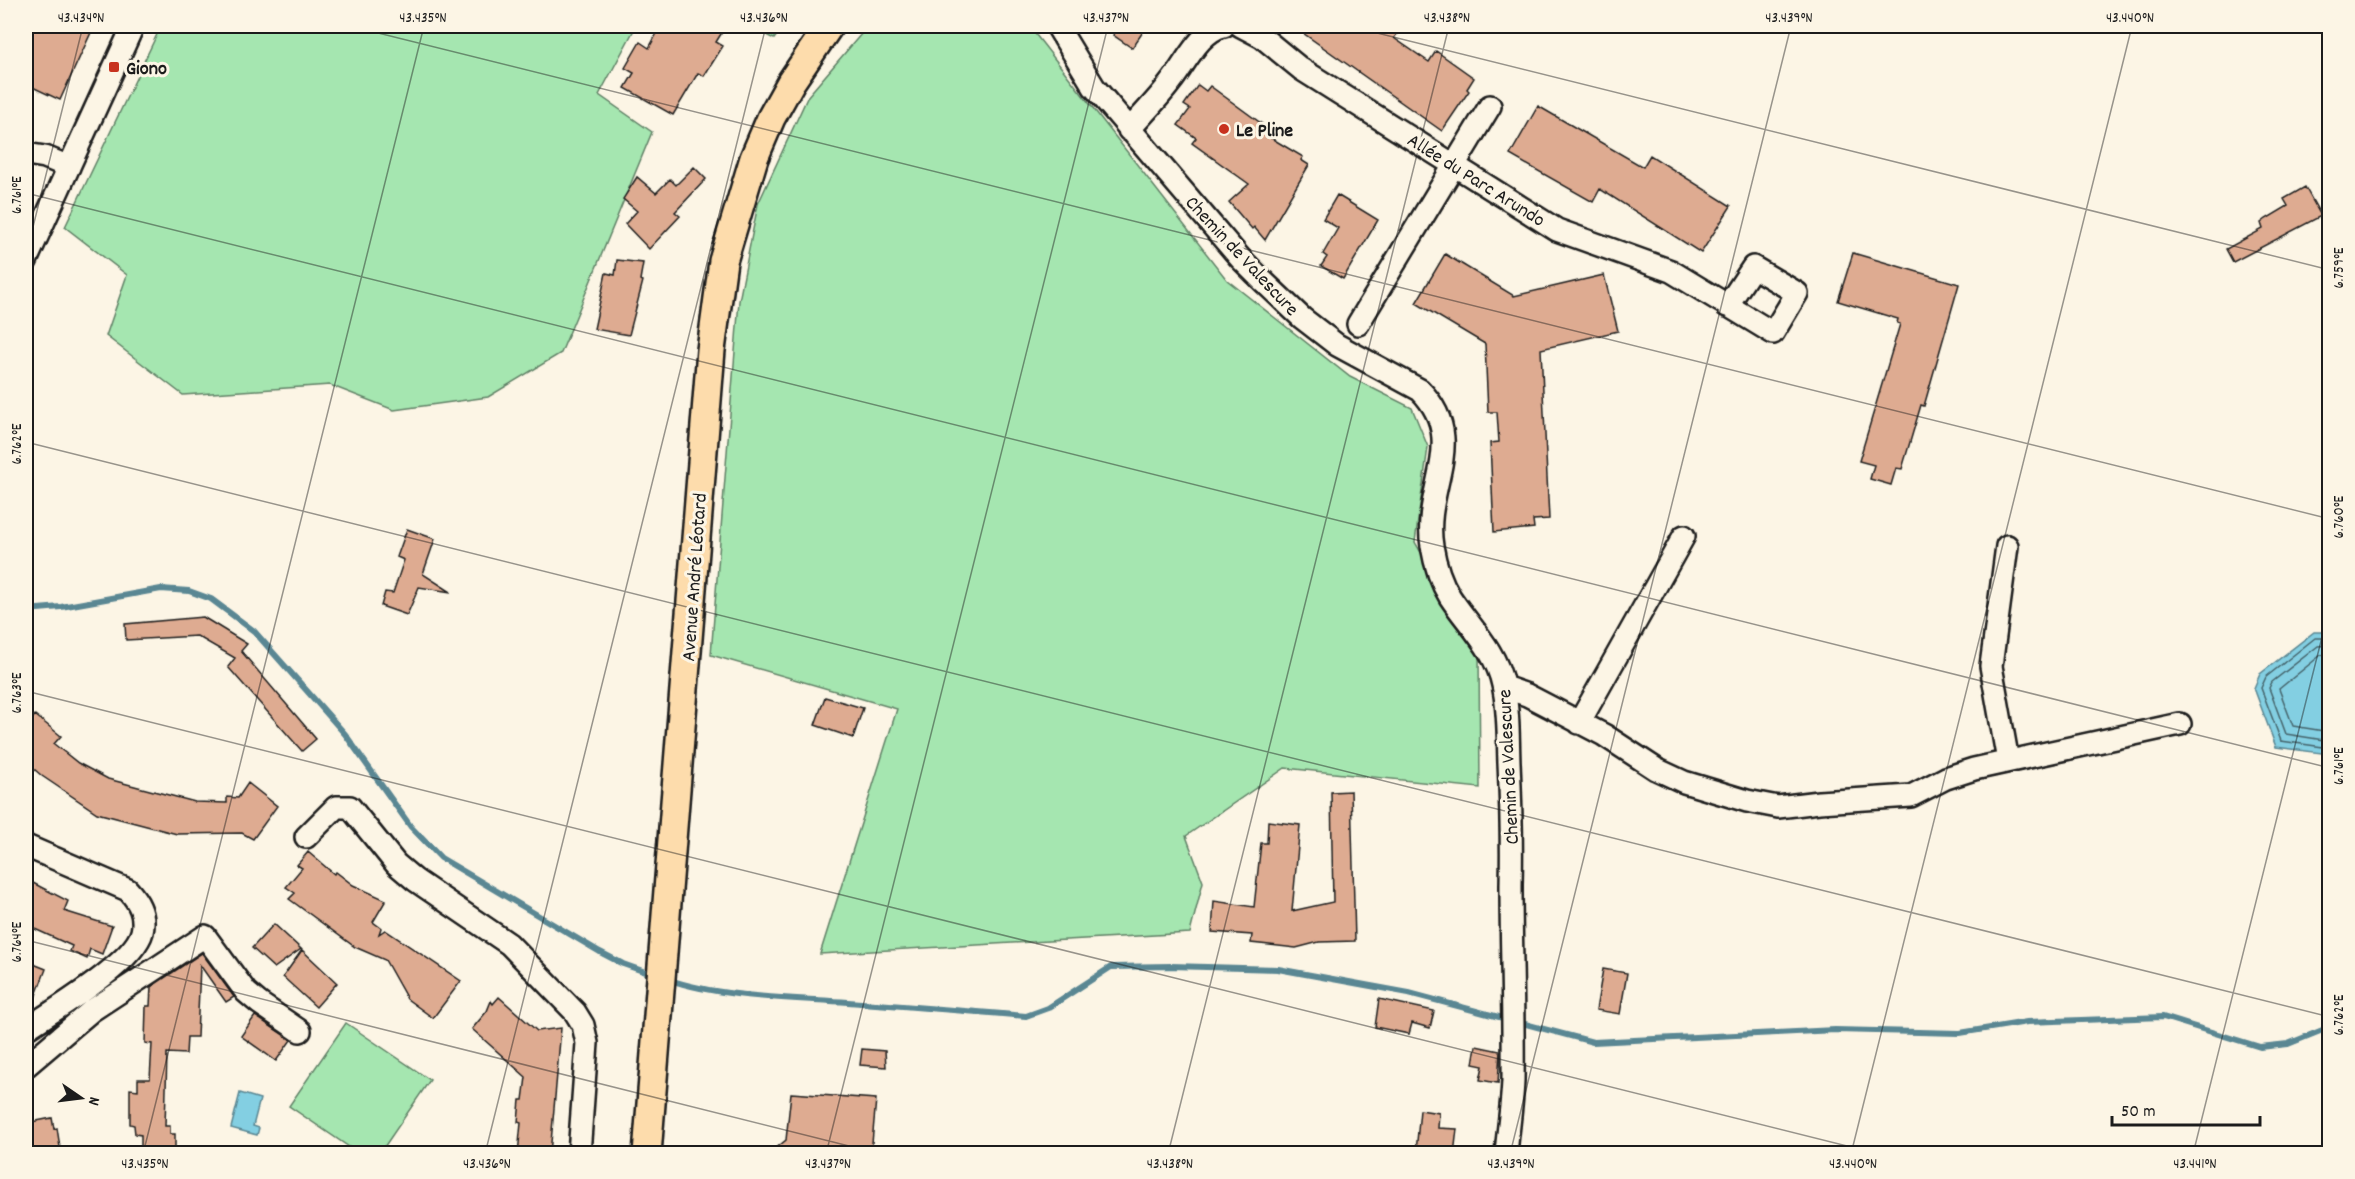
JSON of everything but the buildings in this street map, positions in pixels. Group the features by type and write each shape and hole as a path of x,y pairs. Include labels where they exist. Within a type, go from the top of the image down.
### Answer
{"main road":[{"name":"Avenue André Léotard","path":"647,1154 711,350 723,261 754,158 771,118 791,82 829,26"}],"street":[{"path":"26,261 133,26"},
{"name":"Chemin de Valescure","path":"1057,26 1094,87 1240,258 1302,318 1337,345 1409,384 1430,400 1443,429 1443,462 1430,533 1436,567 1450,596 1488,647 1504,687 1512,841 1513,1024 1513,1084 1506,1154"},
{"path":"1130,130 1170,83 1206,35 1216,27 1224,26"},
{"name":"Allée du Parc Arundo","path":"1241,26 1262,37 1301,69 1557,230 1671,271 1727,306"},
{"path":"1358,324 1490,106"},
{"path":"26,154 69,167"},
{"path":"1579,723 1684,537"},
{"path":"2007,546 1991,666 2008,761"},
{"path":"1504,687 1527,695 1604,735 1656,769 1684,782 1747,801 1778,807 1911,796 1946,778 1974,769 2180,723"},
{"path":"306,837 336,807 350,807 396,864 440,898 508,944 575,1012 583,1025 587,1043 579,1154"},
{"path":"26,846 128,890 139,902 144,921 141,934 130,954 26,1029"},
{"path":"26,1066 92,1011 205,936 246,992 258,1003 300,1030"}],"green space":[{"path":"161,26 636,26 599,95 652,132 561,353 488,397 394,410 330,385 183,395 106,336 127,275 65,227"},
{"path":"749,26 784,26 774,39"},
{"path":"868,26 1029,26 1227,280 1350,377 1412,408 1428,447 1415,542 1479,654 1480,788 1285,768 1186,836 1203,882 1190,933 820,954 897,709 711,655 739,301 758,204 808,96"},
{"path":"346,1023 430,1080 380,1153 358,1153 289,1106"}],"water":[{"path":"2314,632 2329,632 2329,754 2276,747 2254,688 2260,674"},
{"path":"240,1093 260,1099 253,1126 259,1128 257,1135 231,1128"}],"waterway":[{"path":"26,610 61,607 161,589 189,591 211,599 254,631 345,734 411,827 441,858 600,952 623,964 654,975"},
{"path":"667,979 733,994 1026,1016 1048,1008 1111,967 1278,969 1409,993 1593,1042 1835,1030 1960,1033 2027,1022 2163,1017 2260,1047 2288,1044 2330,1027"}],"place":[{"name":"Giono","path":"114,67"},
{"name":"Le Pline","path":"1224,129"}]}
